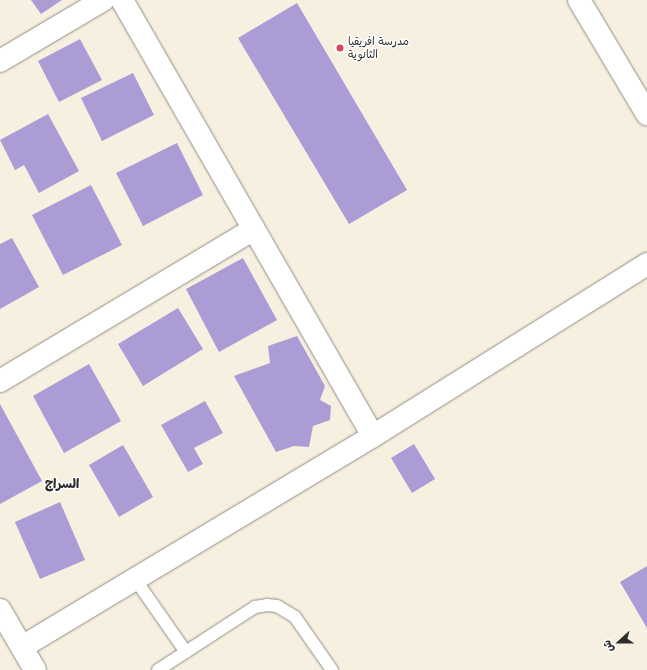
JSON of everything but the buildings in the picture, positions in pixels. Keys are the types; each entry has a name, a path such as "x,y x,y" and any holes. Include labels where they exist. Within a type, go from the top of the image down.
{"street":[{"path":"0,61 103,0"},
{"path":"122,0 373,436"},
{"path":"579,0 647,114"},
{"path":"0,381 254,230"},
{"path":"22,647 373,436 647,264"},
{"path":"0,610 35,670"}],"lane":[{"path":"135,579 186,652"},
{"path":"158,670 255,607 277,606 305,629 332,670"}],"place":[{"name":"مدرسة افريقيا الثانوية","path":"340,48"}],"district":[{"name":"السراج","path":"62,483"}]}
